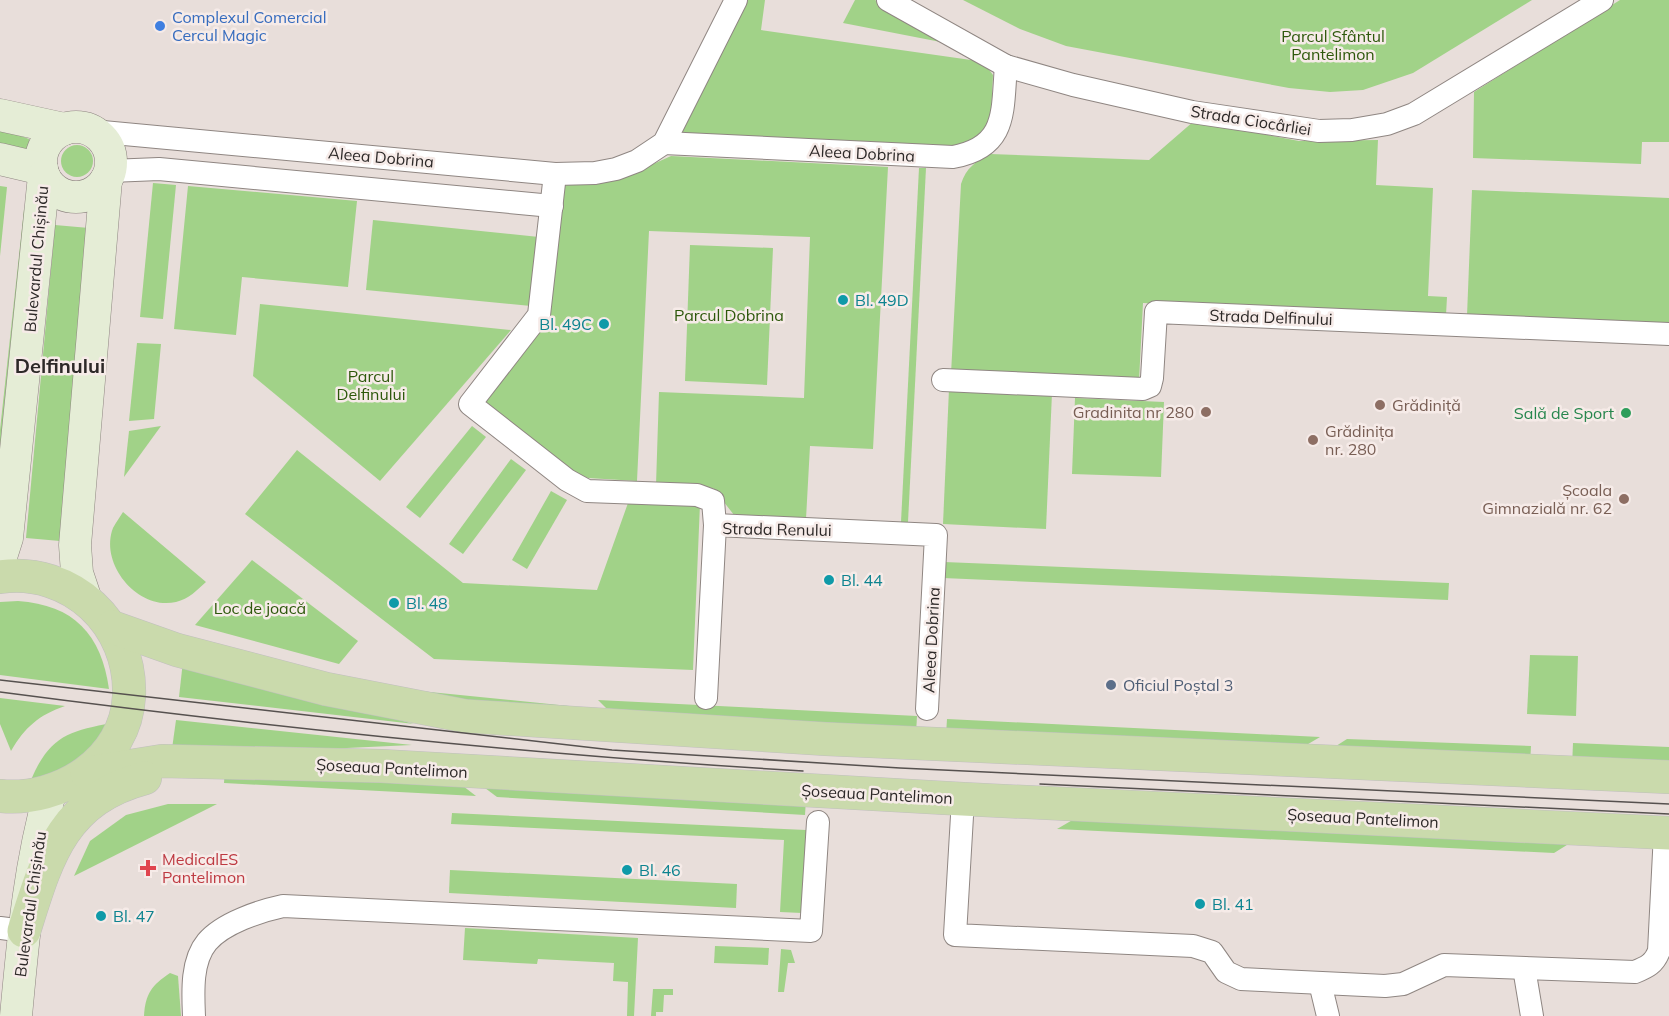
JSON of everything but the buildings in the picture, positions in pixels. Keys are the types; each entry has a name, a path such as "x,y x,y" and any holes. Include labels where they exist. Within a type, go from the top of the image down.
{"main road":[{"path":"0,115 78,130 108,147 111,160 75,544 77,573 86,600"},
{"name":"Bulevardul Chișinău","path":"0,560 7,538 12,492 43,172 42,157 46,144 78,130"},
{"name":"Bulevardul Chișinău","path":"0,159 43,172 58,192 75,197 94,192 108,176"},
{"path":"0,578 28,576 46,579 62,585 86,600 112,627 124,656 128,678 128,703 121,728 112,745 87,773 50,793 0,796"},
{"path":"112,627 177,650 326,688 465,716 826,739 1669,777"},
{"name":"Șoseaua Pantelimon","path":"87,773 162,761 381,766 963,799 1667,833"},
{"path":"12,930 40,879 58,838 72,819 90,802 137,780 230,761"},
{"name":"Bulevardul Chișinău","path":"16,1016 12,930 50,793"}],"street":[{"name":"Aleea Dobrina","path":"78,130 555,174 595,173 616,169 637,161 663,143 736,0"},
{"name":"Strada Ciocârliei","path":"888,0 1006,66 1073,85 1192,112 1285,128 1352,130 1387,124 1414,114 1602,0"},
{"name":"Aleea Dobrina","path":"663,143 953,157 972,154 997,134 1001,123 1006,66"},
{"name":"Aleea Dobrina","path":"108,176 159,169 552,206"},
{"path":"555,174 539,315 470,404 579,488 595,492 706,497 713,501 716,525"},
{"name":"Strada Delfinului","path":"943,380 1143,389 1150,386 1152,378 1156,312 1669,334"},
{"name":"Strada Renului","path":"706,698 716,525 936,535"},
{"name":"Aleea Dobrina","path":"927,709 936,535"},
{"path":"963,799 954,935 1193,946 1212,952 1226,972 1241,979 1320,983 1385,986 1403,984 1444,965 1635,972 1656,960 1659,951 1667,833"},
{"path":"194,1016 193,983 198,960 207,942 242,920 283,906 811,931 818,822"},
{"path":"1524,968 1532,1016"},
{"path":"1320,983 1328,1016"}],"green space":[{"path":"747,0 765,0 761,30 978,61 993,75 991,117 978,139 952,149 681,134"},
{"path":"855,0 875,0 951,44 843,23"},
{"name":"Parcul Sfântul Pantelimon","path":"963,0 1532,0 1413,73 1363,90 1330,92 1289,88 1066,46 1020,29"},
{"path":"1620,0 1669,0 1669,142 1642,142 1641,164 1473,158 1474,92"},
{"path":"1194,121 1299,141 1378,140 1376,185 1433,188 1428,296 1447,297 1446,315 1143,303 1139,381 951,374 961,184 972,166 990,154 1149,160"},
{"path":"0,128 29,139 31,144 28,152 0,147"},
{"path":"77,145 88,150 93,161 88,172 77,177 66,172 61,161 66,150"},
{"path":"671,156 888,167 873,449 810,446 806,519 734,515 713,488 656,485 659,392 804,398 810,237 649,231 637,481 588,478 576,473 482,401 550,317 565,179 618,180"},
{"path":"919,168 926,168 908,522 901,522"},
{"path":"153,183 176,185 163,319 140,317"},
{"path":"0,186 7,187 0,256"},
{"path":"188,186 357,201 348,287 242,277 236,335 174,329"},
{"path":"1472,190 1669,198 1669,324 1467,316"},
{"path":"24,209 29,210 0,481 0,430"},
{"path":"373,220 539,237 531,306 366,290"},
{"path":"55,225 89,228 60,541 26,538"},
{"name":"Parcul Dobrina","path":"690,245 773,248 767,385 685,381"},
{"name":"Parcul Delfinului","path":"260,304 511,330 380,481 253,376"},
{"path":"137,343 161,344 154,419 129,421"},
{"path":"949,389 1052,393 1046,529 943,524"},
{"path":"1075,398 1164,402 1161,477 1072,474"},
{"path":"161,426 124,477 129,431"},
{"path":"472,426 486,437 420,518 406,507"},
{"path":"297,450 463,583 597,590 628,503 700,504 693,670 434,659 245,514"},
{"path":"511,459 526,470 463,554 449,544"},
{"path":"551,491 567,500 527,569 512,560"},
{"path":"123,512 206,582 189,596 176,602 162,603 136,592 117,570 112,556 110,542 113,528"},
{"name":"Loc de joacă","path":"252,560 358,641 339,664 195,625"},
{"path":"944,562 1449,583 1448,600 943,578"},
{"path":"18,601 55,609 82,626 99,653 109,689 0,675 0,602"},
{"path":"1530,655 1578,656 1576,716 1527,714"},
{"path":"183,661 414,724 179,697"},
{"path":"400,689 579,707 469,700"},
{"path":"0,698 65,706 48,713 34,723 11,751 0,724"},
{"path":"598,700 917,716 916,734 617,719"},
{"path":"947,719 1320,737 1293,753 946,735"},
{"path":"176,720 412,745 171,756"},
{"path":"112,723 80,764 31,780 45,754 62,738 83,729"},
{"path":"1347,739 1531,746 1530,765 1322,755"},
{"path":"1573,743 1669,747 1669,771 1572,767"},
{"path":"225,767 454,779 476,796 224,783"},
{"path":"473,779 806,798 805,815 497,797"},
{"path":"168,804 217,804 74,876 90,841 126,815"},
{"path":"1088,811 1583,835 1554,853 1057,829"},
{"path":"452,813 806,830 802,913 780,912 784,840 451,824"},
{"path":"450,870 737,884 736,908 449,893"},
{"path":"465,928 638,938 634,1016 627,1016 628,982 613,981 614,963 538,959 537,964 463,960"},
{"path":"715,946 769,948 768,965 714,963"},
{"path":"781,949 791,950 795,963 788,963 784,992 778,992"},
{"path":"170,973 178,976 181,1016 144,1016 146,1002 151,991"},
{"path":"653,989 673,989 673,995 664,995 663,1012 656,1012 656,1016 651,1016"}],"tram line":[{"path":"0,680 612,750 900,768 1669,804"},
{"path":"0,692 401,739 602,757 803,771"},
{"path":"1040,784 1669,814"}],"place":[{"name":"Complexul Comercial Cercul Magic","path":"160,26"},
{"name":"Bl. 49D","path":"843,300"},
{"name":"Bl. 49C","path":"604,324"},
{"name":"Grădiniță","path":"1380,405"},
{"name":"Gradinita nr 280","path":"1206,412"},
{"name":"Sală de Sport","path":"1626,413"},
{"name":"Grădinița nr. 280","path":"1313,440"},
{"name":"Școala Gimnazială nr. 62","path":"1624,499"},
{"name":"Bl. 44","path":"829,580"},
{"name":"Bl. 48","path":"394,603"},
{"name":"Oficiul Poștal 3","path":"1111,685"},
{"name":"MedicalES Pantelimon","path":"148,868"},
{"name":"Bl. 46","path":"627,870"},
{"name":"Bl. 41","path":"1200,904"},
{"name":"Bl. 47","path":"101,916"}],"district":[{"name":"Delfinului","path":"60,365"}]}
